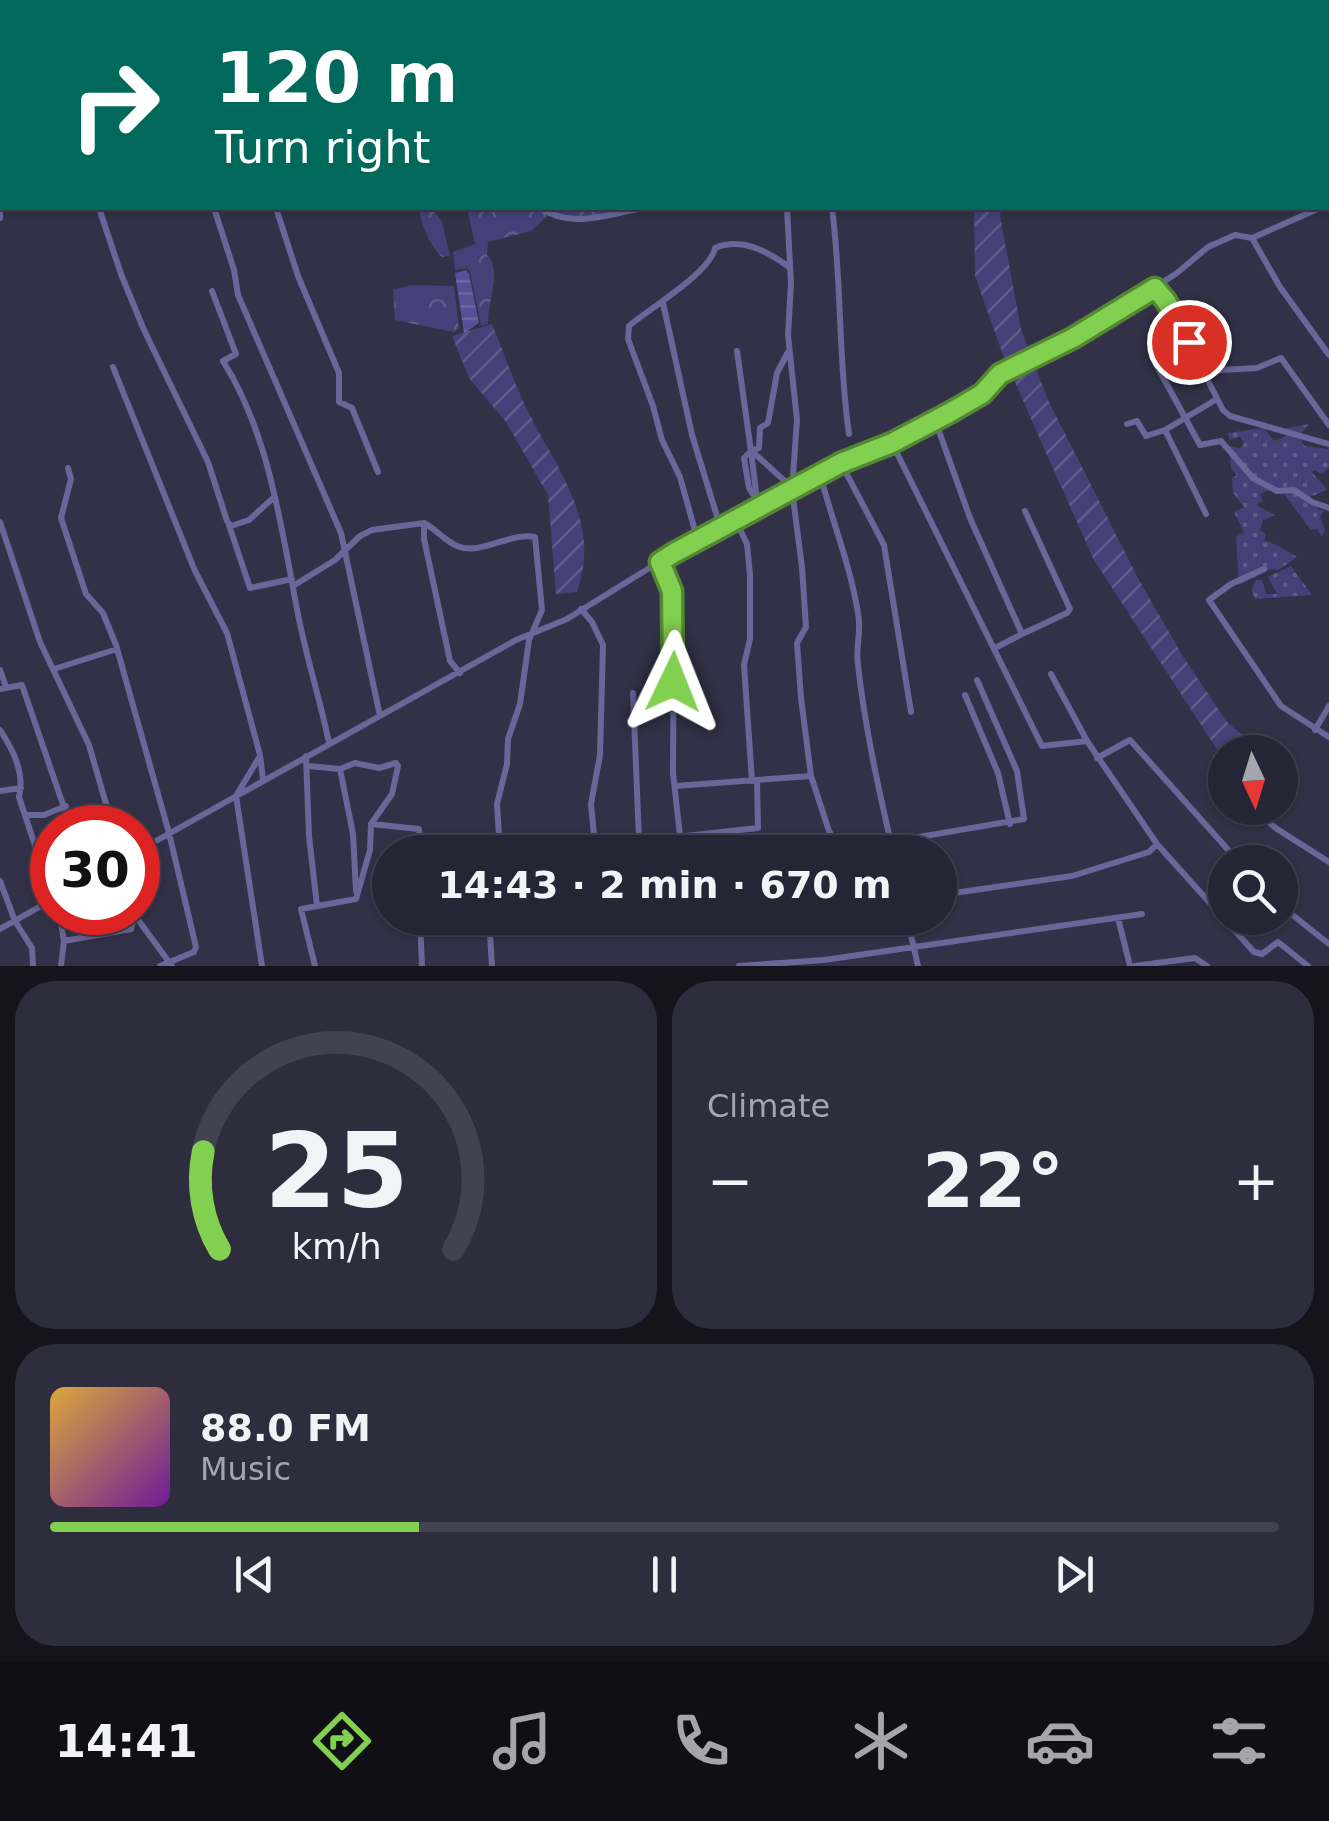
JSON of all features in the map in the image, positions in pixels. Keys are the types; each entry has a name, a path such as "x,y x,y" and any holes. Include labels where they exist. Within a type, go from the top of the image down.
{"street":[{"path":"0,164 0,218"},
{"path":"100,210 120,274 199,440 250,588 292,583 372,530 424,523 455,546 464,548 521,536 535,538 542,610 531,635 520,704 508,739 507,764 497,804 499,835"},
{"path":"215,210 238,295 300,446 326,494 345,550 380,716"},
{"path":"277,210 298,276 339,374 339,402 352,408 378,472"},
{"path":"543,210 578,220 633,210"},
{"path":"787,210 790,349 797,420 793,487 806,626 798,643 810,776 831,835"},
{"path":"832,210 840,278 844,400 850,434"},
{"path":"160,838 582,609 756,505 892,443 982,394 1000,374 1087,330 1155,288 1208,247 1235,236 1252,238 1315,210"},
{"path":"1252,238 1280,287 1329,355"},
{"path":"696,538 680,477 655,422 653,406 628,339 629,326 699,274 713,259 715,248 743,244 768,252 790,268"},
{"path":"1155,288 1178,321 1216,399 1230,416 1329,444"},
{"path":"212,292 236,354 223,360 261,445 329,744"},
{"path":"662,302 692,435 720,526"},
{"path":"751,450 759,448 760,428 768,424 776,373 790,349"},
{"path":"737,351 756,505"},
{"path":"1152,357 1200,446 1221,441 1253,478 1278,492 1294,490 1329,508"},
{"path":"1203,371 1258,368 1282,358 1329,425"},
{"path":"112,367 191,561 227,633 260,755 263,780"},
{"path":"1127,424 1137,421 1146,436 1165,430 1216,399"},
{"path":"934,420 970,518 1022,634"},
{"path":"1165,430 1206,514"},
{"path":"892,443 1042,746 1087,741"},
{"path":"751,450 793,487"},
{"path":"841,463 884,545 894,588 911,712"},
{"path":"68,468 71,479 61,518 86,594 103,612 117,649 169,833 196,947 194,952 160,966"},
{"path":"820,474 854,591 861,636 856,646 860,684 889,835"},
{"path":"228,524 236,526 249,520 273,498"},
{"path":"995,648 1070,609 1025,511"},
{"path":"690,835 758,828 744,665 750,639 750,575 747,544 735,519"},
{"path":"0,522 36,634 89,745 107,805"},
{"path":"424,523 450,660 460,673"},
{"path":"660,562 674,605 674,786 680,835"},
{"path":"1264,570 1231,584 1209,600 1281,706 1329,737"},
{"path":"582,609 603,646 600,755 591,804 593,835"},
{"path":"54,669 117,649"},
{"path":"0,670 3,688 22,685 47,763 66,805"},
{"path":"1051,674 1087,741 1157,844 1254,952 1262,954 1278,942 1308,966"},
{"path":"937,835 1024,819 1017,771 978,680"},
{"path":"633,693 639,835"},
{"path":"965,695 998,774 1010,824"},
{"path":"1315,730 1329,706"},
{"path":"0,730 15,754 19,797 30,828"},
{"path":"1098,758 1130,740 1225,845"},
{"path":"260,755 236,796 262,966"},
{"path":"306,756 316,906"},
{"path":"308,766 340,769 355,763 379,768 398,764 392,794 372,824 368,861 355,900 300,910 315,966"},
{"path":"340,769 353,834 356,896"},
{"path":"674,786 810,776"},
{"path":"0,790 21,788"},
{"path":"26,815 30,815"},
{"path":"372,824 419,829 420,835"},
{"path":"1272,825 1329,862"},
{"path":"957,893 1072,876 1149,852 1157,844"},
{"path":"0,881 15,921 32,948 34,966"},
{"path":"0,930 30,912"},
{"path":"739,966 824,960 1142,914"},
{"path":"1118,918 1132,966 1196,958 1207,966"},
{"path":"1298,919 1329,944"},
{"path":"61,966 63,935"},
{"path":"64,941 101,935"},
{"path":"150,935 170,964"},
{"path":"421,935 422,966"},
{"path":"490,935 492,966"},
{"path":"911,935 918,966"}],"green space":[{"path":"420,210 433,210 442,222 450,256 442,257 424,227"},
{"path":"467,210 620,210 578,218 551,212 531,231 488,242 487,255 494,278 488,324 481,326 470,272 467,268 455,270 453,252 475,244"},
{"path":"974,210 1002,210 1021,329 1048,400 1138,578 1182,655 1227,722 1242,735 1208,736 1094,560 1003,355 975,276"},
{"path":"411,285 454,286 459,328 454,332 395,320 393,290"},
{"path":"492,324 523,400 563,476 580,519 584,542 577,592 556,594 548,495 506,422 469,378 452,336"},
{"path":"1309,424 1299,436 1304,446 1329,449 1329,467 1322,474 1312,472 1327,490 1309,497 1318,505 1317,509 1324,511 1320,517 1325,530 1322,537 1317,529 1311,530 1284,494 1273,488 1260,494 1263,502 1258,506 1275,515 1263,520 1260,530 1266,534 1264,540 1297,557 1278,570 1271,569 1239,585 1236,537 1244,532 1234,512 1244,507 1233,493 1232,478 1237,475 1231,468 1229,446 1240,448 1244,444 1240,437 1230,440 1228,433 1264,428 1274,441 1286,436 1281,429"},
{"path":"1291,566 1312,595 1256,599 1252,590 1256,580 1262,580 1266,594 1277,594 1268,577"}],"shaded area":[{"path":"466,270 479,323 464,333 455,273"}],"route":[{"path":"673,682 672,591 660,562 709,531 949,413 982,394 1000,374 1073,338 1155,288 1189,342"}]}
